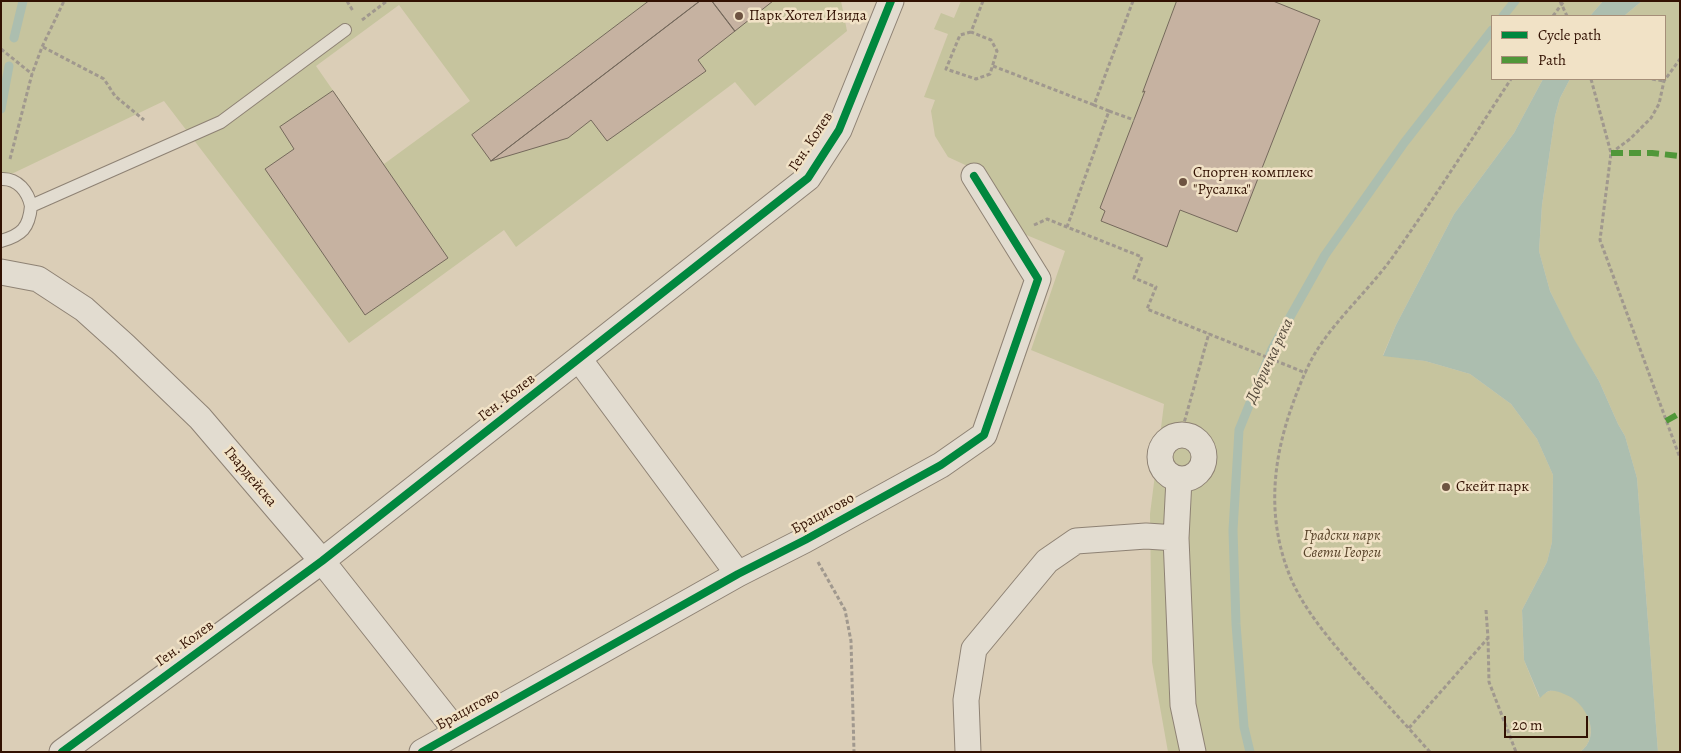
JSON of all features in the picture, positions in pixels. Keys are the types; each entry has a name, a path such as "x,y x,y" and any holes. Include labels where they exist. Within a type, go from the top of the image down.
{"street":[{"name":"Ген. Колев","path":"62,752 322,561 808,178 839,130 891,1"},
{"name":"Брацигово","path":"422,752 738,574 805,540 940,464 984,435 1038,278 974,176"},
{"name":"Гвардейска","path":"1,272 38,280 84,309 200,418 322,561 457,732"},
{"path":"579,359 738,574"},
{"path":"1181,434 1188,435 1200,443 1205,457 1199,471 1187,479 1179,479 1168,473 1160,462 1160,456 1161,450 1168,439 1181,434"},
{"path":"1179,479 1176,538 1183,705 1193,752"},
{"path":"968,752 966,700 974,649 1047,561 1076,541 1146,536 1176,538"}],"lane":[{"path":"31,206 221,122 345,30"},
{"path":"1,241 14,238 24,230 30,219 31,206 29,196 23,188 15,182 3,178"}],"path":[{"path":"3,178 32,74 42,47 64,1"},
{"path":"346,1 361,21 387,1"},
{"path":"971,32 982,1"},
{"path":"1094,105 1133,1"},
{"path":"1554,15 1560,3 1564,1"},
{"path":"1560,3 1566,15"},
{"path":"971,32 991,40 997,52 990,74 976,79 946,70 960,35 971,32"},
{"path":"42,47 104,79 115,96 144,120"},
{"path":"1,48 32,74"},
{"path":"1666,78 1680,59"},
{"path":"993,66 1134,120"},
{"path":"1430,752 1335,646 1310,612 1293,582 1279,543 1275,513 1275,484 1279,450 1285,425 1300,384 1314,354 1390,260 1510,80"},
{"path":"1591,80 1611,153 1600,240 1680,458"},
{"path":"1611,153 1630,139 1651,118 1659,104 1664,81 1658,80"},
{"path":"1109,111 1067,227 1142,257 1134,278 1156,287 1147,309 1306,373"},
{"path":"1181,434 1209,333"},
{"path":"805,540 844,610 846,618 851,641 854,752"},
{"path":"1486,610 1489,682 1516,752"},
{"path":"1409,728 1488,638"}],"green space":[{"path":"1,1 841,1 847,31 755,106 735,82 516,247 504,230 349,343 164,101 1,179","holes":["399,5 470,101 384,164 316,66"]},
{"name":"Градски парк Свети Георги","path":"961,1 1603,1 1591,15 1491,15 1491,80 1542,80 1514,133 1454,214 1396,325 1383,355 1425,361 1470,374 1511,404 1537,439 1553,475 1552,542 1547,562 1522,610 1524,660 1539,697 1549,691 1560,691 1570,695 1579,702 1586,712 1591,734 1588,744 1580,752 1168,752 1152,662 1150,514 1164,404 1031,350 1065,251 1024,234 987,175 948,157 935,136 931,111 935,100 924,97 948,34 934,29 941,13 954,18"},
{"path":"1642,1 1680,1 1680,752 1658,752 1637,478 1625,436 1599,381 1574,340 1550,291 1539,251 1542,205 1555,116 1560,98 1569,80 1666,80 1666,15 1625,15"}],"shaded area":[{"path":"1603,1 1642,1 1625,15 1591,15"},
{"path":"1542,80 1569,80 1560,98 1555,116 1542,205 1539,251 1550,291 1574,339 1599,381 1625,436 1637,478 1658,752 1580,752 1587,745 1590,737 1591,728 1585,711 1572,698 1559,692 1549,691 1540,698 1524,660 1522,610 1547,562 1552,542 1553,475 1537,439 1511,404 1470,374 1425,361 1383,356 1396,325 1454,214 1514,133"}],"building":[{"path":"649,1 700,1 491,161 472,135"},
{"path":"700,1 712,1 735,31 698,60 706,71 607,141 591,120 568,138 491,161"},
{"name":"Парк Хотел Изида","path":"712,1 773,1 735,31"},
{"path":"1177,1 1273,1 1320,20 1237,232 1180,210 1167,247 1101,221 1105,211 1100,208"},
{"path":"333,91 448,258 365,315 265,169 294,149 280,127"}],"waterway":[{"path":"14,38 23,1"},
{"name":"Добричка река","path":"1504,15 1515,1"},
{"name":"Добричка река","path":"1250,752 1244,727 1236,624 1233,530 1239,430 1272,349 1325,255 1404,143 1491,31"},
{"path":"1,109 9,66"}],"marked path":[{"path":"1611,153 1652,153 1680,156"},
{"path":"1666,421 1680,413"}],"cycle path":[{"path":"62,752 322,561 808,178 839,130 891,1"},
{"path":"422,752 738,574 805,540 941,465 984,435 1038,279 974,176"}],"place":[{"name":"Парк Хотел Изида","path":"739,16"},
{"name":"Спортен комплекс \"Русалка\"","path":"1183,182"},
{"name":"Скейт парк","path":"1446,487"}]}
